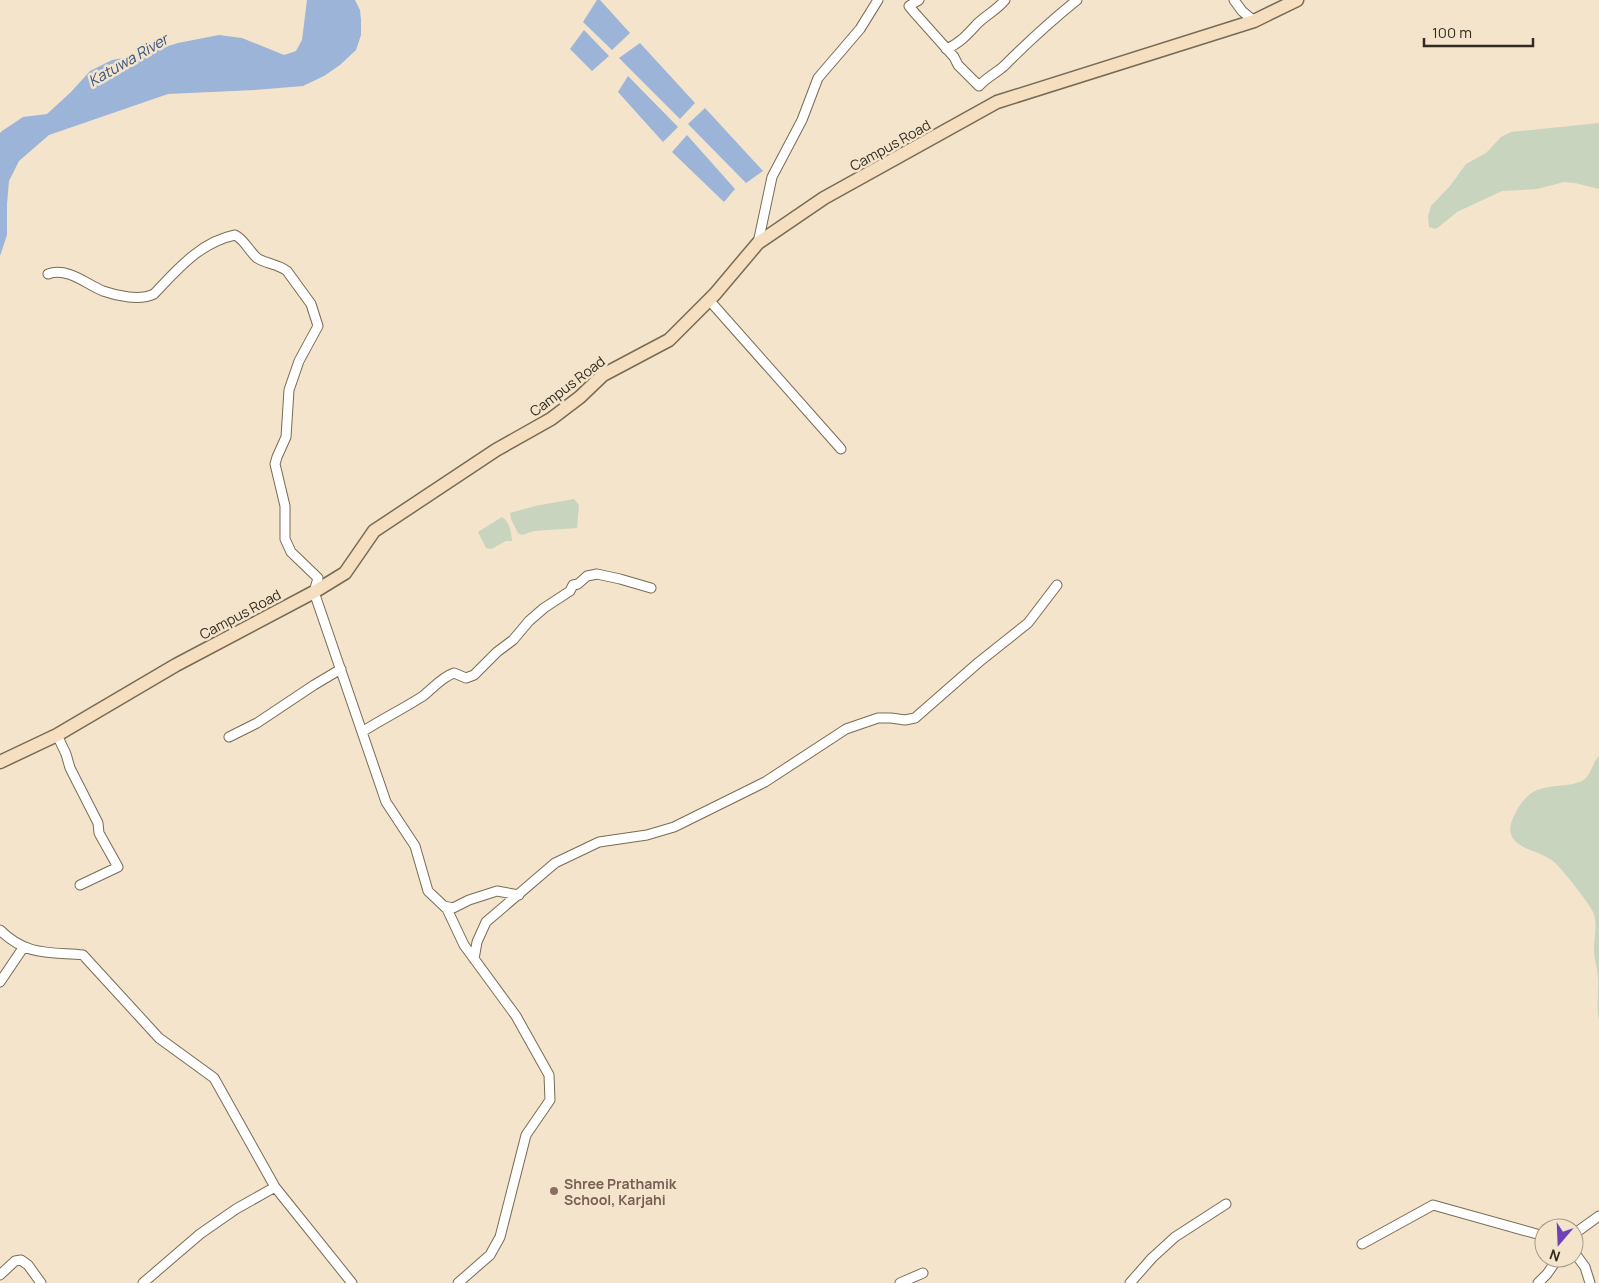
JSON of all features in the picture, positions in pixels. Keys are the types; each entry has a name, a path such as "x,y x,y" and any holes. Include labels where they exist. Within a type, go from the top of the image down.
{"street":[{"path":"758,243 772,177 802,120 818,78 860,29 878,0"},
{"path":"919,0 909,6 954,57 958,65 979,86 1048,26 1060,12 1077,0"},
{"path":"946,49 973,31 978,24 999,8 1005,0"},
{"path":"1234,0 1254,22"},
{"name":"Campus Road","path":"0,762 57,736 176,665 314,592 344,574 374,531 496,450 551,419 580,397 603,375 669,340 708,300 758,243 824,198 997,102 1254,22 1297,0"},
{"path":"48,274 53,272 66,273 104,291 132,297 148,297 154,294 179,266 205,247 235,235 258,258 287,271 311,304 318,326 299,361 289,390 286,437 275,464 285,506 284,539 291,552 318,578 314,592 386,802 415,846 428,891 448,909 464,945 516,1016 549,1075 550,1100 526,1135 500,1237 490,1255 458,1283"},
{"path":"708,300 841,449"},
{"path":"362,732 422,696 447,675 454,673 466,678 474,675 497,652 513,640 538,613 570,591 574,585 578,584 586,576 596,574 651,588"},
{"path":"474,959 477,942 486,922 555,863 599,842 647,835 674,827 765,782 846,729 878,718 906,720 915,718 978,662 1028,623 1057,585"},
{"path":"229,737 257,724 341,669"},
{"path":"57,736 66,754 70,768 98,823 99,833 118,867 80,885"},
{"path":"444,906 454,908 469,900 497,891 519,895"},
{"path":"0,930 9,939 23,948 83,955 159,1038 214,1078 274,1187 352,1283"},
{"path":"0,982 23,948"},
{"path":"143,1283 200,1234 236,1209 274,1187"},
{"path":"1130,1283 1152,1258 1175,1237 1226,1204"},
{"path":"1362,1244 1433,1205 1534,1233"},
{"path":"1584,1227 1599,1216"},
{"path":"0,1275 15,1260 21,1260 41,1283"},
{"path":"1584,1266 1590,1283"},
{"path":"1538,1283 1551,1268"},
{"path":"900,1283 923,1273"}],"green space":[{"path":"1599,123 1599,189 1564,182 1537,189 1502,191 1457,212 1435,229 1429,227 1428,216 1431,206 1450,186 1466,164 1486,153 1501,137 1511,132"},
{"path":"574,499 579,505 577,528 534,531 522,535 518,533 511,519 510,513"},
{"path":"502,517 511,531 512,541 506,541 491,549 486,548 478,532"},
{"path":"1599,756 1599,1021 1598,976 1594,956 1595,921 1593,912 1581,893 1557,865 1546,857 1516,842 1510,828 1521,803 1528,796 1547,787 1568,785 1582,781 1588,776"}],"water":[{"name":"Katuwa River","path":"307,0 355,0 360,10 361,35 356,50 340,65 324,76 303,86 168,94 49,135 19,161 9,181 7,235 0,256 0,133 2,131 23,117 47,114 90,71 112,60 139,55 178,43 219,35 242,38 284,55 296,51 302,40"},
{"path":"597,0 600,0 630,33 612,50 583,22"},
{"path":"584,30 609,56 592,71 570,49"},
{"path":"640,43 695,103 680,119 619,58"},
{"path":"628,76 678,127 663,142 618,92"},
{"path":"705,108 763,171 746,183 688,124"},
{"path":"687,135 735,189 724,202 672,152"}],"place":[{"name":"Shree Prathamik School, Karjahi","path":"554,1191"}]}
